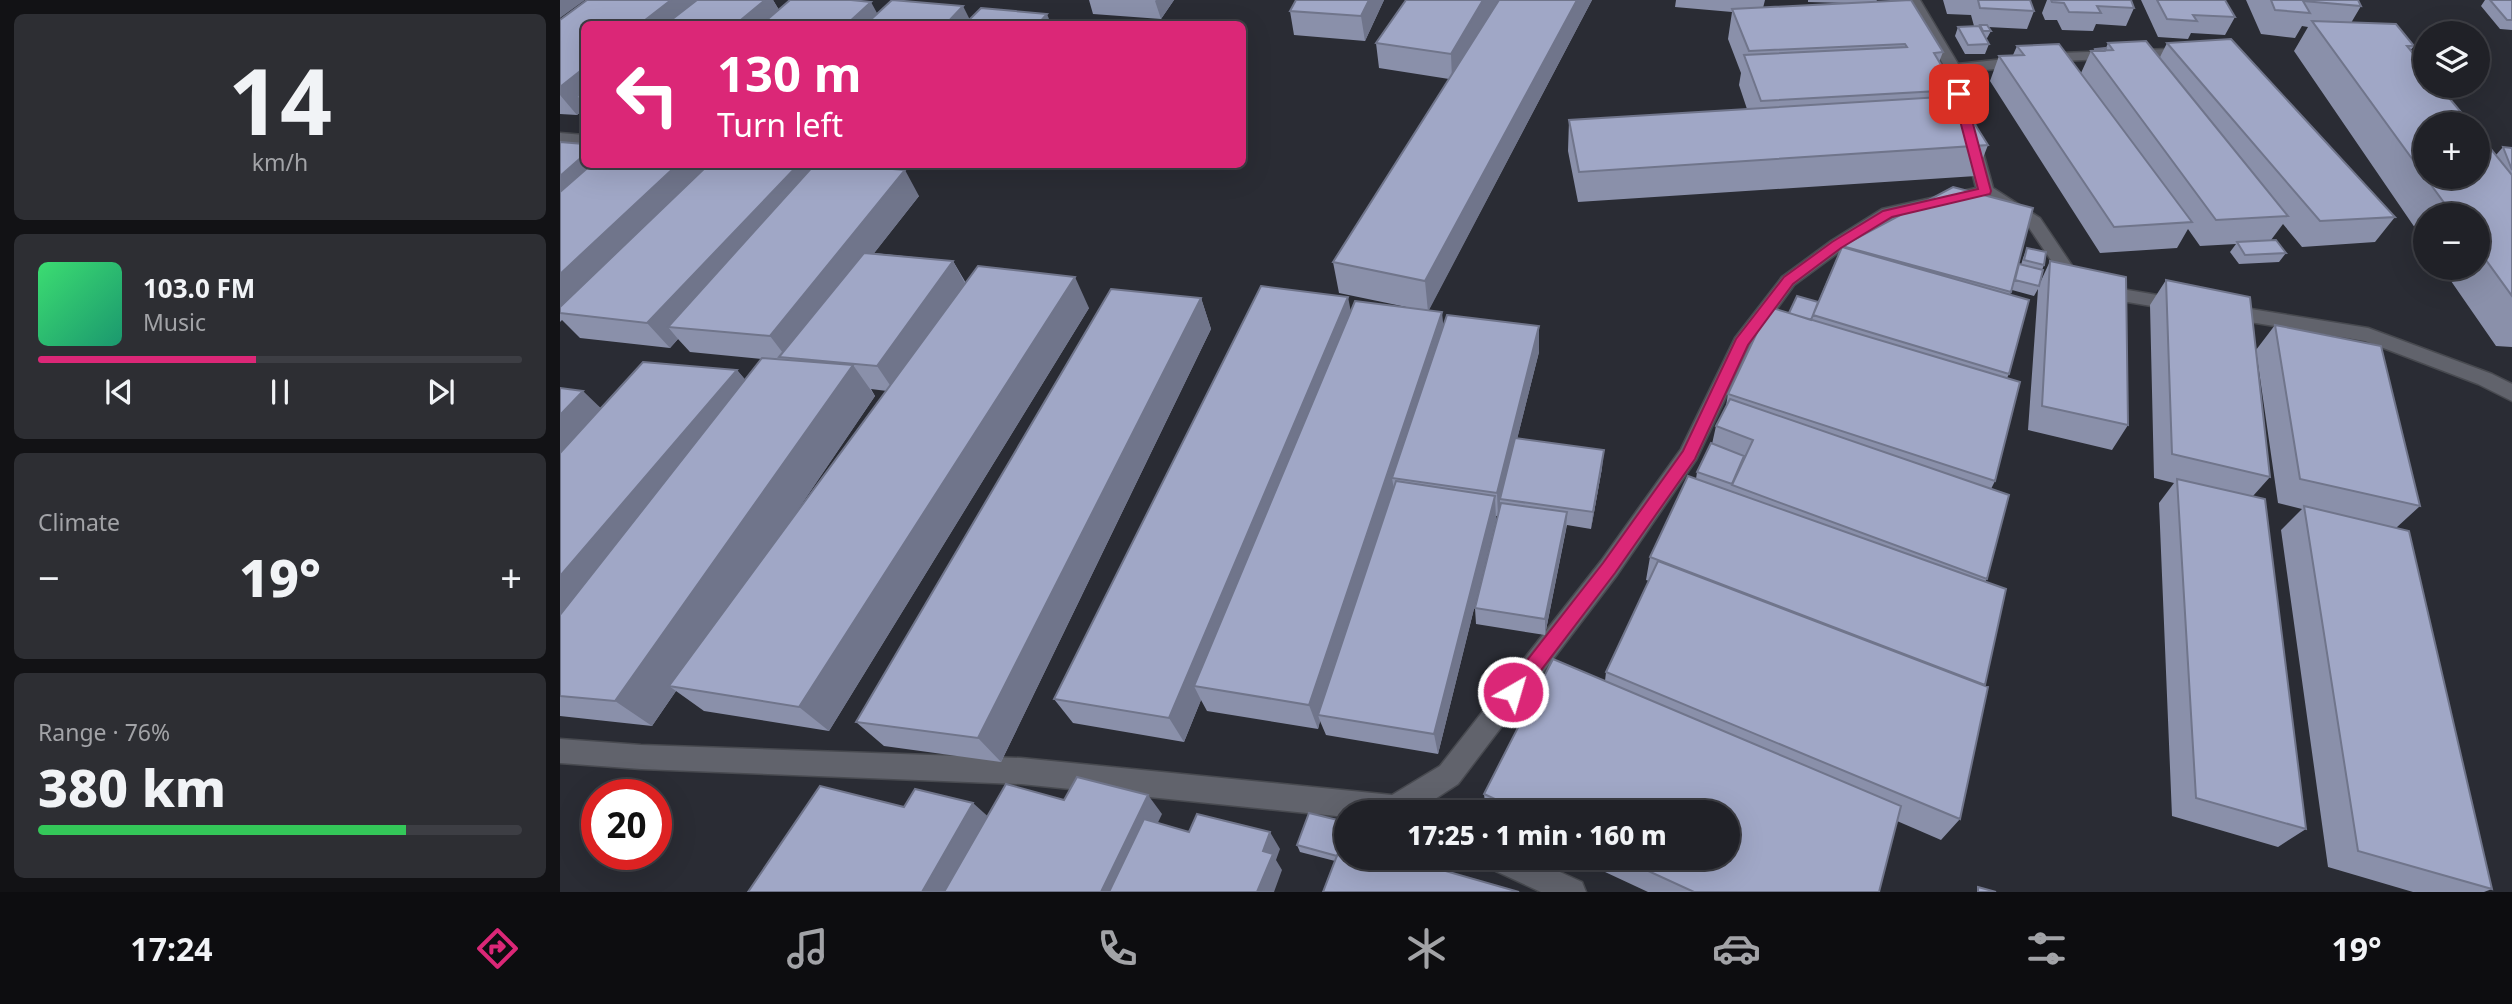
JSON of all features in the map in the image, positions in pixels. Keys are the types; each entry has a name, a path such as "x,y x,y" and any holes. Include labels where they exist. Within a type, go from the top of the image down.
{"lane":[{"path":"1913,0 1953,69 1985,191 2034,222 2071,276 2087,290 2368,335 2485,379 2512,393"},
{"path":"1953,69 2083,55 2204,51"},
{"path":"560,138 581,140"},
{"path":"1413,800 1449,775 1609,568 1689,454 1742,343 1788,281 1837,245 1888,214 1985,191"},
{"path":"560,751 641,758 1021,771 1334,803"},
{"path":"1525,870 1572,892"}],"building":[{"path":"587,0 671,0 644,21 581,21 581,70 560,87 560,20"},
{"path":"697,0 765,0 740,21 670,21"},
{"path":"790,0 871,2 850,21 766,21"},
{"path":"892,0 963,6 949,21 869,21"},
{"path":"1296,0 1369,0 1361,16 1290,11"},
{"path":"1406,0 1483,0 1451,54 1376,43"},
{"path":"1499,0 1577,0 1425,281 1333,262"},
{"path":"1911,0 1943,52 1934,53 1956,90 1761,101 1744,55 1907,47 1905,44 1749,51 1732,9"},
{"path":"1978,0 2030,0 2034,11 1980,8"},
{"path":"2051,0 2131,0 2134,8 2097,6 2101,13 2069,12 2064,3"},
{"path":"2157,0 2225,0 2235,17 2193,15 2197,21 2167,19"},
{"path":"2271,0 2358,0 2361,6 2303,1 2310,13 2275,10"},
{"path":"2490,0 2512,0 2512,20 2507,20"},
{"path":"981,8 1047,14 1041,21 968,21"},
{"path":"2312,21 2396,24 2413,45 2407,46 2413,53 2413,98 2449,98 2461,112 2413,112 2413,160"},
{"path":"1980,25 1987,25 1991,31 1983,31"},
{"path":"1979,26 1989,44 1968,45 1958,27"},
{"path":"2231,39 2395,217 2320,221 2167,43"},
{"path":"2146,41 2288,216 2216,220 2091,51 2113,50 2108,43"},
{"path":"2059,44 2192,222 2114,227 1999,56 2024,55 2017,46"},
{"path":"1957,96 1988,145 1579,172 1569,120"},
{"path":"560,142 581,144 581,158 560,176"},
{"path":"2503,147 2512,148 2512,170"},
{"path":"2490,148 2512,175 2512,296 2490,266 2490,203 2444,203 2434,189 2490,189"},
{"path":"587,168 674,168 560,274 560,192"},
{"path":"705,168 795,168 647,323 560,313 560,307"},
{"path":"811,168 905,170 770,336 668,327"},
{"path":"1953,187 2033,208 2011,292 1842,246"},
{"path":"2276,240 2286,253 2245,255 2237,242"},
{"path":"1842,247 2029,300 2009,374 1813,315"},
{"path":"2027,248 2046,252 2044,265 2024,260"},
{"path":"864,253 953,261 877,366 779,357"},
{"path":"2050,261 2126,277 2128,425 2042,406"},
{"path":"2019,264 2043,270 2039,286 2015,280"},
{"path":"978,266 1075,277 799,707 669,686"},
{"path":"2166,280 2250,297 2270,477 2172,454"},
{"path":"1261,286 1348,297 1169,718 1054,699"},
{"path":"1111,289 1201,298 978,738 856,722"},
{"path":"1797,296 1818,302 1811,320 1789,313"},
{"path":"1355,301 1442,312 1309,705 1194,686"},
{"path":"1769,307 2020,382 1995,481 1728,394"},
{"path":"1447,315 1539,326 1497,493 1392,478"},
{"path":"2275,325 2381,346 2420,506 2300,479"},
{"path":"762,358 853,365 615,701 560,696 560,615"},
{"path":"643,362 737,370 560,576 560,453"},
{"path":"560,388 583,391 560,415"},
{"path":"1730,399 2009,495 1987,579 1732,485 1753,440 1716,426"},
{"path":"1515,438 1604,450 1593,512 1500,499"},
{"path":"1711,443 1744,456 1732,484 1697,472"},
{"path":"1688,476 2006,589 1985,685 1650,557"},
{"path":"2177,479 2265,499 2306,829 2196,798"},
{"path":"1396,481 1495,496 1434,734 1318,715"},
{"path":"1501,503 1567,512 1545,619 1475,608"},
{"path":"2304,506 2409,531 2492,889 2358,851"},
{"path":"1658,561 1988,687 1960,819 1606,672"},
{"path":"1553,659 1901,806 1879,892 1694,892 1646,870 1740,870 1740,800 1497,800 1484,794"},
{"path":"1077,777 1148,795 1101,892 944,892 1006,784 1064,800"},
{"path":"820,786 904,807 915,789 973,803 922,892 748,892"},
{"path":"1309,813 1334,819 1334,855 1297,845"},
{"path":"1197,814 1270,832 1263,851 1273,854 1257,892 1109,892 1144,819 1189,832"},
{"path":"1334,863 1334,870 1442,870 1519,892 1323,892"},
{"path":"1978,887 1996,892 1978,892"}],"route":[{"path":"1513,692 1609,568 1689,454 1742,343 1788,281 1837,245 1888,214 1985,191 1959,94"}]}
